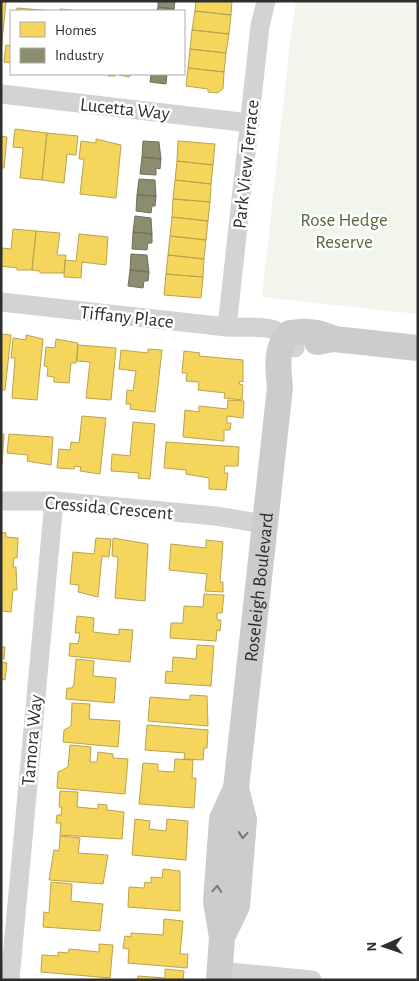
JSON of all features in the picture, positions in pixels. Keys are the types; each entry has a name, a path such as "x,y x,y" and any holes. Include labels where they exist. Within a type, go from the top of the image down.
{"street":[{"name":"Park View Terrace","path":"227,328 260,26 266,1"},
{"name":"Lucetta Way","path":"1,94 249,123"},
{"name":"Tiffany Place","path":"1,302 227,328 254,329 288,343"},
{"path":"288,343 334,339 418,348"},
{"name":"Roseleigh Boulevard","path":"220,975 222,937 216,902 222,819 236,788 280,387 290,357 288,343"},
{"name":"Cressida Crescent","path":"1,501 54,501 266,520"},
{"name":"Tamora Way","path":"10,980 54,501"},
{"path":"220,975 312,980"}],"green space":[{"name":"Rose Hedge Reserve","path":"296,1 418,1 418,314 262,297"}],"building: Homes":[{"path":"1,1 6,1 1,52"},
{"path":"196,1 232,1 231,15 195,11"},
{"path":"17,8 42,10 16,10"},
{"path":"195,11 231,15 229,34 192,30"},
{"path":"192,30 229,34 226,53 190,49"},
{"path":"6,45 10,46 10,63 4,62"},
{"path":"190,49 226,53 224,72 188,68"},
{"path":"188,68 224,72 223,89 217,93 208,92 208,89 186,86"},
{"path":"15,129 47,133 42,180 20,178 23,148 13,147"},
{"path":"47,133 78,136 76,155 67,154 64,183 42,180"},
{"path":"1,136 7,137 4,168 1,168"},
{"path":"96,139 121,145 116,198 80,194 84,159 79,159 81,141 96,143"},
{"path":"178,141 215,144 213,165 177,161"},
{"path":"177,161 213,165 211,184 175,180"},
{"path":"175,180 211,184 210,202 173,199"},
{"path":"173,199 210,202 208,221 172,217"},
{"path":"172,217 208,221 206,240 170,236"},
{"path":"13,229 36,231 32,270 17,270 17,268 1,266 2,248 11,249"},
{"path":"36,231 60,233 57,255 66,255 64,273 40,273 40,271 32,270"},
{"path":"79,234 108,237 106,265 82,262 81,278 64,277 65,260 76,261"},
{"path":"170,236 206,240 204,259 168,255"},
{"path":"168,255 204,259 203,277 166,274"},
{"path":"166,274 203,277 201,298 164,295"},
{"path":"1,334 11,335 5,390 1,390"},
{"path":"26,335 43,339 37,400 12,398 15,358 11,358 13,338 26,340"},
{"path":"56,339 78,343 76,363 71,363 69,383 54,382 54,377 47,376 48,367 44,366 46,347 55,348"},
{"path":"78,345 116,348 111,400 86,398 90,362 77,361"},
{"path":"148,349 162,350 155,412 130,409 131,404 126,404 127,390 133,391 136,371 119,369 121,350 148,353"},
{"path":"184,351 200,353 199,356 243,360 243,382 240,381 239,384 243,385 242,400 224,398 225,393 198,390 199,382 186,381 187,373 182,373"},
{"path":"228,400 244,401 243,418 227,416 227,423 231,423 230,430 224,430 224,441 183,437 185,410 199,412 199,406 227,409"},
{"path":"82,416 106,418 100,474 80,471 81,467 75,466 74,469 57,468 59,449 70,450 71,442 79,443"},
{"path":"133,422 155,424 150,479 138,478 139,473 111,471 112,454 130,456"},
{"path":"1,434 4,434 2,465 1,465"},
{"path":"9,434 53,437 51,465 27,461 28,455 7,453"},
{"path":"166,442 239,447 238,466 225,466 224,473 228,473 226,490 209,489 209,478 186,474 186,470 164,468"},
{"path":"1,532 6,533 6,537 18,538 17,558 14,558 13,567 16,567 17,590 13,590 11,612 1,611"},
{"path":"96,538 111,539 109,557 102,556 98,597 78,592 79,585 70,584 73,552 94,554"},
{"path":"113,538 148,544 145,601 115,598 118,557 112,556"},
{"path":"206,540 223,542 220,582 223,582 223,592 205,591 207,574 169,570 171,544 206,548"},
{"path":"204,594 224,595 222,613 217,613 217,620 221,620 220,631 217,630 216,641 170,638 171,623 183,623 184,606 203,607"},
{"path":"77,616 94,618 93,632 119,635 119,629 133,630 130,662 69,656 70,643 78,644 80,633 75,633"},
{"path":"197,645 214,646 211,686 165,683 166,671 172,672 173,657 196,659"},
{"path":"1,647 5,647 4,659 1,658"},
{"path":"76,659 94,661 93,676 116,678 114,703 66,699 67,688 72,688 74,684"},
{"path":"1,662 7,663 5,680 1,679"},
{"path":"190,695 207,696 208,726 148,721 150,697 190,700"},
{"path":"72,703 90,704 89,719 120,721 118,747 63,742 64,730 71,726"},
{"path":"147,725 208,730 207,748 204,748 203,760 184,759 185,753 145,750"},
{"path":"70,745 91,747 90,762 97,762 98,752 113,754 113,758 128,759 125,794 57,788 58,772 68,767"},
{"path":"175,759 193,760 192,778 196,778 194,808 139,804 143,763 158,764 158,771 174,772"},
{"path":"60,791 78,792 77,807 98,809 98,804 107,805 107,810 124,812 122,839 60,835 61,823 56,823 57,815 61,815 62,807 59,807"},
{"path":"135,819 150,821 149,829 166,831 167,819 188,821 186,860 132,855"},
{"path":"60,836 80,838 78,853 108,855 103,884 49,880 54,850 59,851"},
{"path":"163,869 180,871 180,911 128,907 129,887 144,888 145,882 151,883 151,877 162,878"},
{"path":"51,882 72,884 71,901 103,904 100,931 43,927 44,912 49,913"},
{"path":"164,919 183,921 180,954 188,954 187,968 128,963 129,949 123,948 125,936 131,937 131,933 163,935"},
{"path":"99,944 113,945 110,978 41,972 42,955 58,956 58,952 68,953 69,949 99,952"},
{"path":"165,969 184,971 183,980 137,980 138,976 165,978"}],"building: Industry":[{"path":"158,1 175,1 174,9 158,7"},
{"path":"158,7 174,9 174,10 157,10"},
{"path":"151,75 167,75 166,84 150,82"},
{"path":"143,141 159,142 161,159 142,157"},
{"path":"142,157 161,159 160,169 156,168 156,175 140,174"},
{"path":"139,179 155,180 156,196 137,195"},
{"path":"137,195 156,196 155,206 152,206 151,213 136,211"},
{"path":"135,216 151,218 152,234 133,232"},
{"path":"133,232 152,234 152,243 148,243 147,250 132,249"},
{"path":"131,254 147,255 149,272 130,270"},
{"path":"130,270 149,272 148,281 144,281 143,288 128,286"}]}
